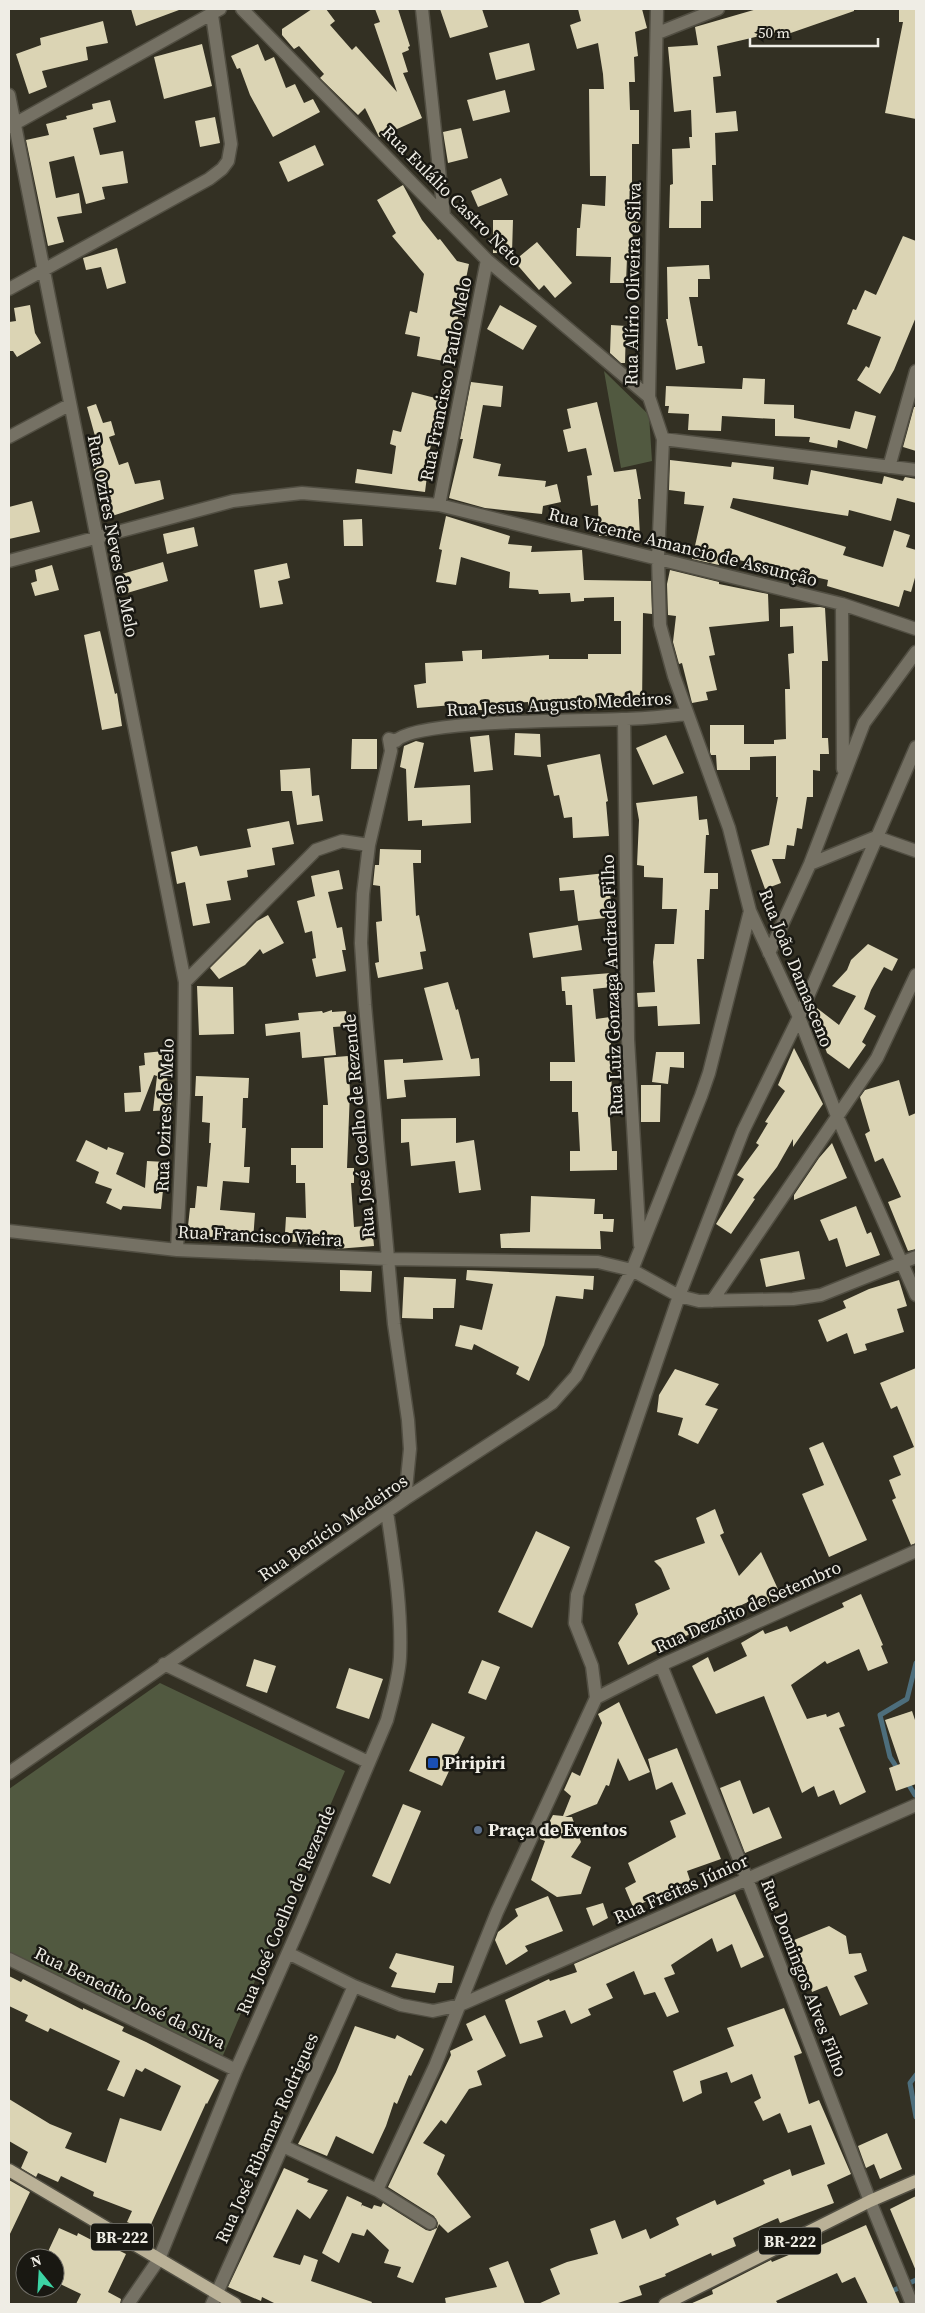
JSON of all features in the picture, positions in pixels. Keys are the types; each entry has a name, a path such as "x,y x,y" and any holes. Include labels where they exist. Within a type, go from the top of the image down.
{"main road":[{"name":"BR-222","path":"9,2170 159,2259 215,2299 235,2304"},
{"name":"BR-222","path":"665,2304 870,2201 916,2181"}],"street":[{"name":"Rua Eulálio Castro Neto","path":"242,9 487,260 649,396"},
{"path":"422,9 444,216"},
{"name":"Rua Alírio Oliveira e Silva","path":"657,9 658,33 650,266 649,396 663,439 658,558"},
{"path":"658,33 718,9"},
{"path":"9,288 209,179 222,169 231,156 231,130 216,12 11,126"},
{"name":"Rua Ozires Neves de Melo","path":"9,95 11,126 44,269 95,537 185,982"},
{"name":"Rua Francisco Paulo Melo","path":"439,505 487,260"},
{"path":"889,467 916,371"},
{"path":"9,437 69,405"},
{"path":"663,439 916,470"},
{"name":"Rua Vicente Amancio de Assunção","path":"9,561 233,501 271,495 302,493 439,505 842,604 916,629"},
{"name":"Rua João Damasceno","path":"658,558 660,625 687,714 729,828 750,911 798,1017 837,1116 916,1295"},
{"path":"842,604 843,777"},
{"path":"769,953 810,864 864,723 916,652"},
{"name":"Rua Jesus Augusto Medeiros","path":"391,751 389,739 396,741 405,735 457,726 624,719 687,714"},
{"name":"Rua Luiz Gonzaga Andrade Filho","path":"624,719 628,1039 641,1250"},
{"path":"377,2190 435,2066 497,1912 596,1698 592,1666 575,1623 577,1595 679,1296 743,1131 798,1017 916,747"},
{"name":"Rua José Coelho de Rezende","path":"391,751 369,845 363,894 361,943 394,1324 408,1420 410,1448 405,1499"},
{"path":"810,864 876,837 916,851"},
{"path":"185,982 316,850 342,841 369,845"},
{"name":"Rua Benício Medeiros","path":"9,1773 405,1499 552,1403 576,1376 641,1250 709,1073 750,911"},
{"path":"712,1301 876,1058 916,975"},
{"name":"Rua Ozires de Melo","path":"177,1250 184,1093 185,982"},
{"name":"Rua Francisco Vieira","path":"9,1231 177,1250 388,1259 598,1262 632,1270 679,1296 712,1301 793,1299 820,1294 903,1264 916,1257"},
{"name":"Rua José Coelho de Rezende","path":"128,2304 159,2259 236,2070 387,1720 396,1688 400,1658 400,1602 387,1512"},
{"name":"Rua Dezoito de Setembro","path":"596,1698 661,1665 916,1551"},
{"path":"164,1664 368,1762"},
{"name":"Rua Domingos Alves Filho","path":"661,1665 747,1879 870,2201 912,2304"},
{"name":"Rua Freitas Júnior","path":"288,1953 354,1986 401,2004 424,2010 444,2009 460,2005 916,1805"},
{"name":"Rua Benedito José da Silva","path":"9,1959 236,2070"},
{"name":"Rua José Ribamar Rodrigues","path":"215,2299 354,1986"},
{"path":"283,2146 377,2190 430,2223"}],"green space":[{"path":"604,371 649,415 652,461 621,468"},
{"path":"160,1683 345,1771 221,2060 9,1952 9,1789"}],"building":[{"path":"131,9 179,9 179,10 136,26"},
{"path":"312,9 326,9 335,21 330,25 352,50 356,46 397,92 374,24 380,22 375,9 398,9 410,46 408,47 409,50 402,53 408,72 403,73 422,118 379,137 365,108 358,115 320,78 324,74 299,46 294,49 282,35 282,29"},
{"path":"440,9 482,9 488,27 450,38"},
{"path":"578,9 642,9 647,28 635,32 638,56 634,57 635,82 629,82 630,110 639,110 639,144 632,144 632,189 641,189 638,225 633,225 632,258 627,258 626,283 610,283 611,257 576,256 577,228 580,228 582,204 605,206 606,176 590,176 589,89 604,89 603,74 598,43 577,49 570,25 581,21"},
{"path":"757,9 854,9 854,11 782,36 781,31 717,46 721,76 713,77 716,113 736,111 738,131 715,133 716,165 712,165 713,201 701,201 701,228 669,228 670,185 673,184 672,149 690,148 689,137 692,137 691,110 674,112 668,47 698,45 695,27"},
{"path":"899,9 916,9 916,119 885,113 903,22 899,22"},
{"path":"103,21 108,43 86,47 88,60 42,71 47,87 29,94 16,54 41,45 40,38"},
{"path":"529,43 535,70 496,80 489,53"},
{"path":"202,44 212,86 164,99 154,57"},
{"path":"258,44 265,61 274,57 286,88 295,84 304,103 313,99 320,112 273,137 250,95 240,68 237,69 231,56"},
{"path":"505,90 510,112 473,121 467,100"},
{"path":"110,100 116,122 93,128 100,155 123,151 128,183 102,187 105,199 86,204 74,156 49,162 56,198 79,193 82,213 57,217 64,242 48,246 26,140 49,135 46,124 67,119 66,116 93,109 92,104"},
{"path":"215,117 220,143 200,147 195,121"},
{"path":"461,128 468,158 448,163 443,132"},
{"path":"315,145 324,165 288,182 279,162"},
{"path":"501,178 508,195 478,207 471,191"},
{"path":"403,185 422,220 438,240 440,239 457,261 469,264 449,362 417,356 420,337 405,334 410,311 417,313 424,274 392,236 396,233 377,200"},
{"path":"493,220 513,220 512,253 493,253"},
{"path":"903,236 916,241 916,317 894,370 880,394 857,380 866,366 869,368 881,337 847,324 853,309 856,310 865,290 876,295"},
{"path":"537,242 572,283 555,298 544,285 539,290 514,261"},
{"path":"117,248 126,283 107,289 101,267 86,270 83,258"},
{"path":"709,265 710,279 698,279 698,297 689,297 698,346 702,346 705,363 676,370 666,319 668,319 667,267"},
{"path":"30,305 35,333 41,343 17,357 13,351 9,351 9,322 16,321 14,308"},
{"path":"500,305 537,326 523,350 487,329"},
{"path":"611,325 626,326 625,363 621,363 610,353"},
{"path":"743,378 765,379 764,404 794,405 794,418 850,429 855,411 876,416 867,449 838,440 837,448 809,442 810,437 775,436 775,419 722,416 721,431 688,430 689,414 668,413 669,406 665,406 666,386 742,389"},
{"path":"471,382 503,386 501,407 483,405 473,458 501,464 498,476 546,481 545,487 557,484 561,502 543,506 542,514 485,508 449,498 463,439 460,439"},
{"path":"412,392 443,400 425,468 428,468 425,492 355,483 357,469 392,474 396,446 390,444 393,430 401,432"},
{"path":"597,402 614,472 636,469 641,499 638,499 640,536 599,536 598,505 591,506 587,476 592,475 586,448 568,452 563,430 571,428 567,409"},
{"path":"96,404 103,423 111,421 115,435 109,437 119,465 128,462 135,484 160,480 164,499 106,518 99,499 103,498 88,450 98,447 87,407"},
{"path":"914,407 916,407 916,451 903,447"},
{"path":"670,460 731,467 732,462 774,467 773,479 808,485 811,470 882,484 884,476 903,481 905,477 916,479 916,503 897,498 891,521 849,510 848,516 733,498 730,508 846,547 843,555 883,567 894,530 910,535 906,547 916,550 916,574 911,592 904,590 899,607 827,586 828,580 768,566 719,556 719,565 692,559 704,506 684,504 685,492 669,490"},
{"path":"32,501 40,532 9,539 9,507"},
{"path":"446,516 510,536 508,544 532,546 531,552 582,550 584,580 651,581 652,614 643,613 642,708 627,708 627,706 528,709 528,702 481,705 482,710 465,710 465,704 417,708 414,685 426,683 425,663 463,661 462,651 482,650 482,659 549,655 549,659 588,659 588,654 621,654 621,621 614,621 614,597 584,598 584,601 571,602 570,593 539,594 538,590 509,588 510,572 461,557 456,585 436,582 442,550 439,549"},
{"path":"362,519 363,546 344,546 343,520"},
{"path":"194,527 198,546 167,554 163,534"},
{"path":"163,562 168,581 127,593 122,574"},
{"path":"287,563 290,578 278,581 283,604 260,608 254,570"},
{"path":"52,565 59,590 35,596 31,583 37,581 35,570"},
{"path":"670,570 719,582 719,584 768,594 769,621 709,627 715,655 709,656 717,690 706,692 708,700 692,703 682,663 679,664 673,642 676,616 668,615 667,584"},
{"path":"825,608 828,661 822,661 822,738 828,738 829,754 820,754 820,771 813,770 813,797 807,797 802,829 797,828 794,846 787,845 785,859 772,859 781,883 765,889 751,850 769,845 778,797 776,797 776,756 750,757 750,770 717,770 716,755 711,755 710,752 710,725 744,725 744,744 774,744 774,740 786,739 785,689 790,689 788,654 794,653 793,626 780,627 780,609"},
{"path":"100,631 115,694 117,693 122,726 102,730 84,635"},
{"path":"515,733 540,734 541,757 514,755"},
{"path":"489,735 493,770 474,772 470,737"},
{"path":"666,735 684,773 653,785 636,748"},
{"path":"352,739 377,739 377,769 351,769"},
{"path":"416,741 424,743 414,788 470,785 471,823 422,826 422,820 408,821 406,769 400,767 404,746"},
{"path":"600,754 608,801 606,802 609,836 573,838 572,817 564,818 559,795 554,796 547,765"},
{"path":"310,768 312,796 319,795 323,821 297,825 292,791 281,791 280,770"},
{"path":"697,796 699,820 707,819 709,835 706,835 704,873 718,873 718,889 710,889 709,910 705,910 704,959 697,959 700,1024 658,1026 657,1006 638,1007 637,993 655,992 653,962 655,944 674,944 677,909 662,909 663,878 644,877 644,866 637,865 639,820 636,803"},
{"path":"289,821 294,844 272,848 275,865 247,870 248,877 227,881 231,900 206,904 210,923 193,926 185,882 177,884 171,852 197,846 200,856 251,847 247,829"},
{"path":"380,849 421,850 421,863 413,863 416,916 419,915 426,951 420,952 423,969 378,978 375,963 379,962 376,922 382,921 380,886 373,885 375,865 379,865"},
{"path":"339,870 343,889 328,892 337,928 342,927 346,950 342,950 346,971 316,977 312,959 316,958 312,931 305,933 297,901 315,896 311,876"},
{"path":"606,873 614,917 578,921 574,890 560,891 559,878"},
{"path":"268,915 284,943 263,954 260,949 245,965 219,979 210,968 257,921"},
{"path":"578,925 582,950 533,958 529,933"},
{"path":"868,944 898,959 892,971 884,967 871,990 864,1009 876,1016 862,1042 866,1045 849,1069 827,1053 811,1009 813,1005 839,1025 856,996 832,986 847,970 851,960"},
{"path":"611,973 612,987 593,989 596,1019 610,1017 612,1074 610,1119 612,1151 617,1151 617,1170 570,1171 570,1151 580,1151 578,1112 572,1112 572,1081 550,1081 550,1062 575,1062 572,1005 566,1005 561,977"},
{"path":"448,982 456,1010 458,1009 471,1059 479,1058 480,1076 404,1080 406,1097 387,1099 384,1060 403,1059 403,1063 443,1060 424,988"},
{"path":"197,986 233,987 234,1034 199,1035"},
{"path":"332,1010 332,1012 346,1011 348,1026 333,1027 336,1055 302,1058 300,1032 266,1036 265,1024 299,1020 298,1013 322,1011 323,1013"},
{"path":"794,1048 823,1104 793,1147 793,1139 777,1167 753,1198 755,1199 731,1234 716,1224 744,1179 737,1175 759,1145 756,1143 768,1123 765,1122 785,1091 778,1085"},
{"path":"164,1051 169,1091 171,1091 171,1110 153,1111 157,1076 154,1075 140,1111 125,1112 124,1093 141,1092 139,1066 145,1065 144,1053"},
{"path":"656,1052 684,1052 684,1068 670,1067 668,1084 652,1082"},
{"path":"348,1056 350,1091 347,1168 354,1168 354,1183 351,1183 354,1227 372,1225 374,1246 336,1249 336,1242 292,1242 293,1233 285,1233 286,1217 306,1218 305,1183 296,1183 296,1165 291,1165 291,1148 323,1148 323,1105 328,1105 324,1058"},
{"path":"196,1076 249,1078 248,1098 243,1098 242,1128 246,1128 244,1167 250,1167 249,1183 223,1181 220,1210 255,1213 253,1241 187,1235 190,1208 195,1208 197,1186 207,1187 211,1143 209,1143 210,1123 202,1122 203,1096 195,1096"},
{"path":"899,1080 909,1116 916,1113 916,1249 908,1251 888,1202 901,1197 883,1158 875,1162 865,1134 870,1131 860,1097 865,1090"},
{"path":"641,1085 661,1085 660,1122 641,1122"},
{"path":"456,1118 456,1143 474,1140 481,1190 459,1193 455,1161 411,1166 409,1142 401,1143 401,1119"},
{"path":"86,1140 107,1150 108,1147 124,1153 116,1174 145,1188 147,1161 166,1162 161,1209 123,1206 121,1210 106,1203 112,1189 95,1183 99,1172 76,1161"},
{"path":"832,1143 847,1178 794,1200 794,1195 819,1158"},
{"path":"531,1196 595,1199 594,1214 603,1214 603,1219 614,1219 613,1232 600,1231 601,1249 501,1248 500,1234 530,1232"},
{"path":"856,1206 867,1234 871,1232 880,1255 846,1267 837,1238 829,1241 820,1220"},
{"path":"799,1251 805,1279 766,1287 760,1259"},
{"path":"340,1270 372,1271 371,1292 340,1291"},
{"path":"467,1270 594,1276 593,1290 584,1289 583,1299 556,1296 544,1345 529,1381 516,1374 519,1367 474,1344 472,1350 455,1346 460,1325 482,1330 493,1284 466,1280"},
{"path":"404,1277 456,1279 454,1308 433,1308 433,1319 402,1318"},
{"path":"899,1280 907,1306 897,1309 904,1332 865,1344 867,1350 854,1354 847,1333 827,1342 818,1320 846,1308 843,1301 869,1289"},
{"path":"916,1368 916,1543 911,1545 892,1500 896,1498 889,1480 901,1475 893,1456 914,1447 897,1406 891,1409 880,1383"},
{"path":"675,1369 719,1384 705,1405 718,1409 698,1444 678,1435 683,1418 657,1412 659,1395"},
{"path":"823,1442 867,1540 829,1557 802,1494 824,1485 809,1448"},
{"path":"715,1509 724,1533 720,1535 739,1576 761,1552 782,1598 753,1611 750,1601 702,1624 706,1632 692,1639 690,1634 628,1665 618,1643 638,1614 635,1604 670,1589 661,1568 654,1561 705,1543 696,1518"},
{"path":"536,1531 570,1547 532,1628 498,1612"},
{"path":"861,1594 883,1645 881,1646 888,1663 868,1671 859,1649 827,1664 825,1661 791,1685 807,1719 826,1714 827,1717 839,1712 845,1726 839,1728 866,1792 840,1805 834,1790 818,1797 814,1786 802,1793 764,1696 716,1714 692,1666 708,1657 714,1672 747,1656 741,1643 763,1630 765,1634 787,1626 790,1632 844,1607 842,1603"},
{"path":"254,1659 276,1666 267,1693 246,1686"},
{"path":"482,1660 500,1667 486,1700 468,1693"},
{"path":"349,1668 383,1679 369,1719 336,1708"},
{"path":"619,1702 650,1772 629,1781 618,1758 609,1786 606,1785 597,1804 565,1817 572,1817 581,1842 571,1857 591,1867 581,1894 557,1897 531,1880 545,1841 540,1839 553,1815 563,1816 571,1796 564,1790 572,1772 580,1776 602,1723 598,1714"},
{"path":"912,1711 916,1723 916,1784 896,1791 889,1768 900,1764 885,1720"},
{"path":"432,1723 465,1737 442,1786 409,1771"},
{"path":"677,1748 721,1859 687,1871 691,1883 633,1907 625,1888 636,1882 628,1863 676,1837 670,1821 686,1814 672,1782 656,1790 648,1759"},
{"path":"740,1780 753,1814 769,1807 782,1838 745,1853 720,1788"},
{"path":"403,1804 421,1811 390,1884 372,1876"},
{"path":"735,1894 764,1957 741,1968 732,1944 717,1952 712,1938 671,1965 675,1974 664,1978 679,2012 667,2017 655,1992 644,1995 634,1971 606,1984 613,1998 588,2009 591,2015 571,2024 565,2010 537,2021 543,2037 520,2044 505,2000 549,1979 550,1981 577,1972 574,1964"},
{"path":"548,1896 563,1931 525,1946 528,1951 506,1965 495,1940 498,1932 518,1916 515,1909"},
{"path":"603,1903 608,1918 593,1926 586,1908"},
{"path":"829,1926 846,1936 849,1954 861,1953 867,1971 854,1976 868,2004 840,2016 827,1986 812,1992 805,1967 799,1969 784,1944"},
{"path":"396,1953 454,1966 452,1983 438,1983 435,1993 391,1987 397,1973 389,1968"},
{"path":"9,1976 21,1982 23,1979 83,2010 83,2008 124,2027 122,2031 219,2080 206,2103 148,2231 127,2222 132,2211 93,2196 94,2192 61,2176 58,2182 38,2173 36,2177 21,2168 28,2152 9,2141 9,2099 50,2124 72,2133 65,2148 106,2163 120,2118 161,2131 181,2086 145,2068 142,2072 136,2069 124,2097 107,2090 120,2061 50,2028 48,2032 25,2021 28,2015 9,2006"},
{"path":"784,2008 802,2053 794,2056 809,2104 819,2100 851,2174 827,2185 834,2203 780,2223 778,2218 733,2238 736,2246 712,2256 711,2253 665,2274 666,2276 639,2286 642,2295 615,2304 538,2304 560,2294 550,2269 567,2262 598,2254 590,2229 615,2220 622,2239 646,2229 650,2239 679,2225 676,2218 715,2200 717,2205 765,2184 763,2180 790,2169 792,2176 825,2164 811,2125 788,2133 780,2113 763,2121 754,2102 761,2098 752,2074 731,2083 727,2072 700,2081 702,2093 683,2102 673,2071 734,2046 727,2028"},
{"path":"485,2015 506,2056 477,2071 482,2085 469,2089 446,2124 441,2120 423,2143 445,2155 437,2174 471,2217 448,2233 439,2224 413,2283 397,2277 401,2267 384,2263 389,2250 367,2229 364,2236 352,2233 339,2263 322,2253 347,2196 362,2203 361,2207 362,2205 372,2209 374,2205 381,2207 383,2203 426,2230 430,2231 437,2228 438,2223 434,2216 388,2187 451,2055 450,2051 473,2040 466,2024"},
{"path":"355,2026 395,2039 397,2035 424,2049 411,2076 409,2075 397,2104 394,2102 386,2126 373,2154 336,2136 327,2156 298,2144 336,2072"},
{"path":"887,2133 902,2169 880,2179 874,2164 866,2168 858,2146"},
{"path":"284,2168 309,2179 307,2182 328,2190 310,2219 297,2209 273,2257 300,2265 304,2255 318,2260 311,2281 372,2302 371,2304 276,2304 262,2297 261,2301 228,2287"},
{"path":"9,2180 30,2192 9,2236"},
{"path":"916,2196 916,2271 890,2209"},
{"path":"866,2225 900,2304 868,2304 855,2277 842,2283 837,2273 776,2301 778,2304 690,2304 713,2294 712,2290 771,2260 772,2262 815,2244 817,2247"},
{"path":"59,2228 77,2236 78,2233 107,2248 108,2245 126,2254 108,2292 121,2299 120,2304 76,2304 81,2294 65,2286 65,2248 50,2248"},
{"path":"508,2261 525,2304 446,2304 445,2298 497,2287 489,2268"}],"waterway":[{"path":"899,1771 890,1757 880,1715 907,1699 916,1663"},
{"path":"907,1782 915,1795"},
{"path":"916,2075 910,2083 916,2117"},
{"path":"890,2292 916,2280"}],"place":[{"name":"Piripiri","path":"433,1763"},
{"name":"Praça de Eventos","path":"478,1830"}]}
